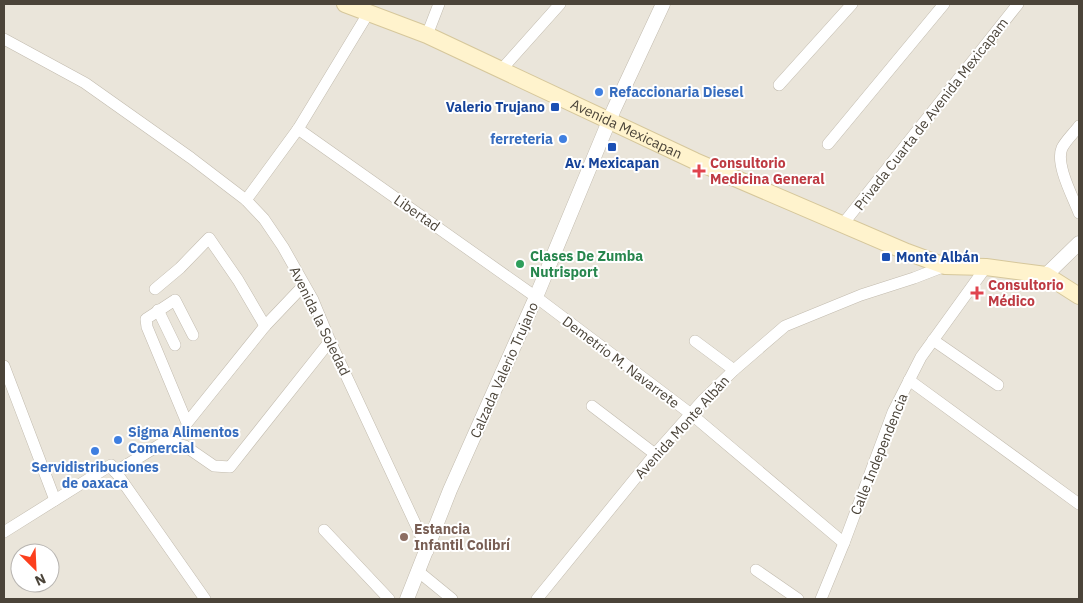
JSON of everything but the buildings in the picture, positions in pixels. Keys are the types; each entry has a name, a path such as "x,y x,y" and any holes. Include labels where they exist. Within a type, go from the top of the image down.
{"main road":[{"name":"Avenida Mexicapan","path":"345,4 427,35 502,68 695,161 907,252 945,266 986,267 1046,274"},
{"path":"1046,274 1079,296"}],"street":[{"path":"427,35 439,4"},
{"path":"502,68 560,4"},
{"name":"Calzada Valerio Trujano","path":"408,599 450,490 536,297 610,120 663,4"},
{"path":"779,85 852,4"},
{"path":"828,144 944,4"},
{"name":"Privada Cuarta de Avenida Mexicapam","path":"843,224 1018,4"},
{"path":"246,200 298,129 369,12"},
{"name":"Avenida la Soledad","path":"4,39 85,83 191,158 246,200 264,219 283,247 313,300 330,341 428,551"},
{"path":"1079,126 1062,148 1061,158 1062,167 1079,212"},
{"name":"Libertad","path":"298,129 536,297"},
{"path":"155,289 180,268 209,238 238,280 265,326"},
{"path":"1046,274 1079,243"},
{"name":"Avenida Monte Albán","path":"537,599 655,454 703,400 734,370 785,326 861,295 945,266"},
{"name":"Calle Independencia","path":"821,599 893,412 922,357 986,267"},
{"path":"193,335 175,300 146,320 147,328 187,424 265,326 304,285"},
{"name":"Demetrio M. Navarrete","path":"536,297 691,414 844,543"},
{"path":"158,310 174,345"},
{"path":"695,340 734,370"},
{"path":"934,340 998,385"},
{"path":"4,532 55,500 161,444 171,442 185,446 214,466 230,467 330,341"},
{"path":"4,366 55,500"},
{"path":"909,380 1079,504"},
{"path":"592,406 655,454"},
{"path":"113,468 199,597"},
{"path":"324,530 389,599"},
{"path":"756,570 798,599"},
{"path":"419,572 452,599"}],"shaded area":[{"path":"4,4 1079,4 1079,599 4,599"}],"place":[{"name":"Refaccionaria Diesel","path":"599,92"},
{"name":"Valerio Trujano","path":"555,107"},
{"name":"ferreteria","path":"563,139"},
{"name":"Av. Mexicapan","path":"612,147"},
{"name":"Consultorio Medicina General","path":"699,171"},
{"name":"Monte Albán","path":"886,257"},
{"name":"Clases De Zumba Nutrisport","path":"520,264"},
{"name":"Consultorio Médico","path":"977,293"},
{"name":"Sigma Alimentos Comercial","path":"118,440"},
{"name":"Servidistribuciones de oaxaca","path":"95,451"},
{"name":"Estancia Infantil Colibrí","path":"404,537"}]}
